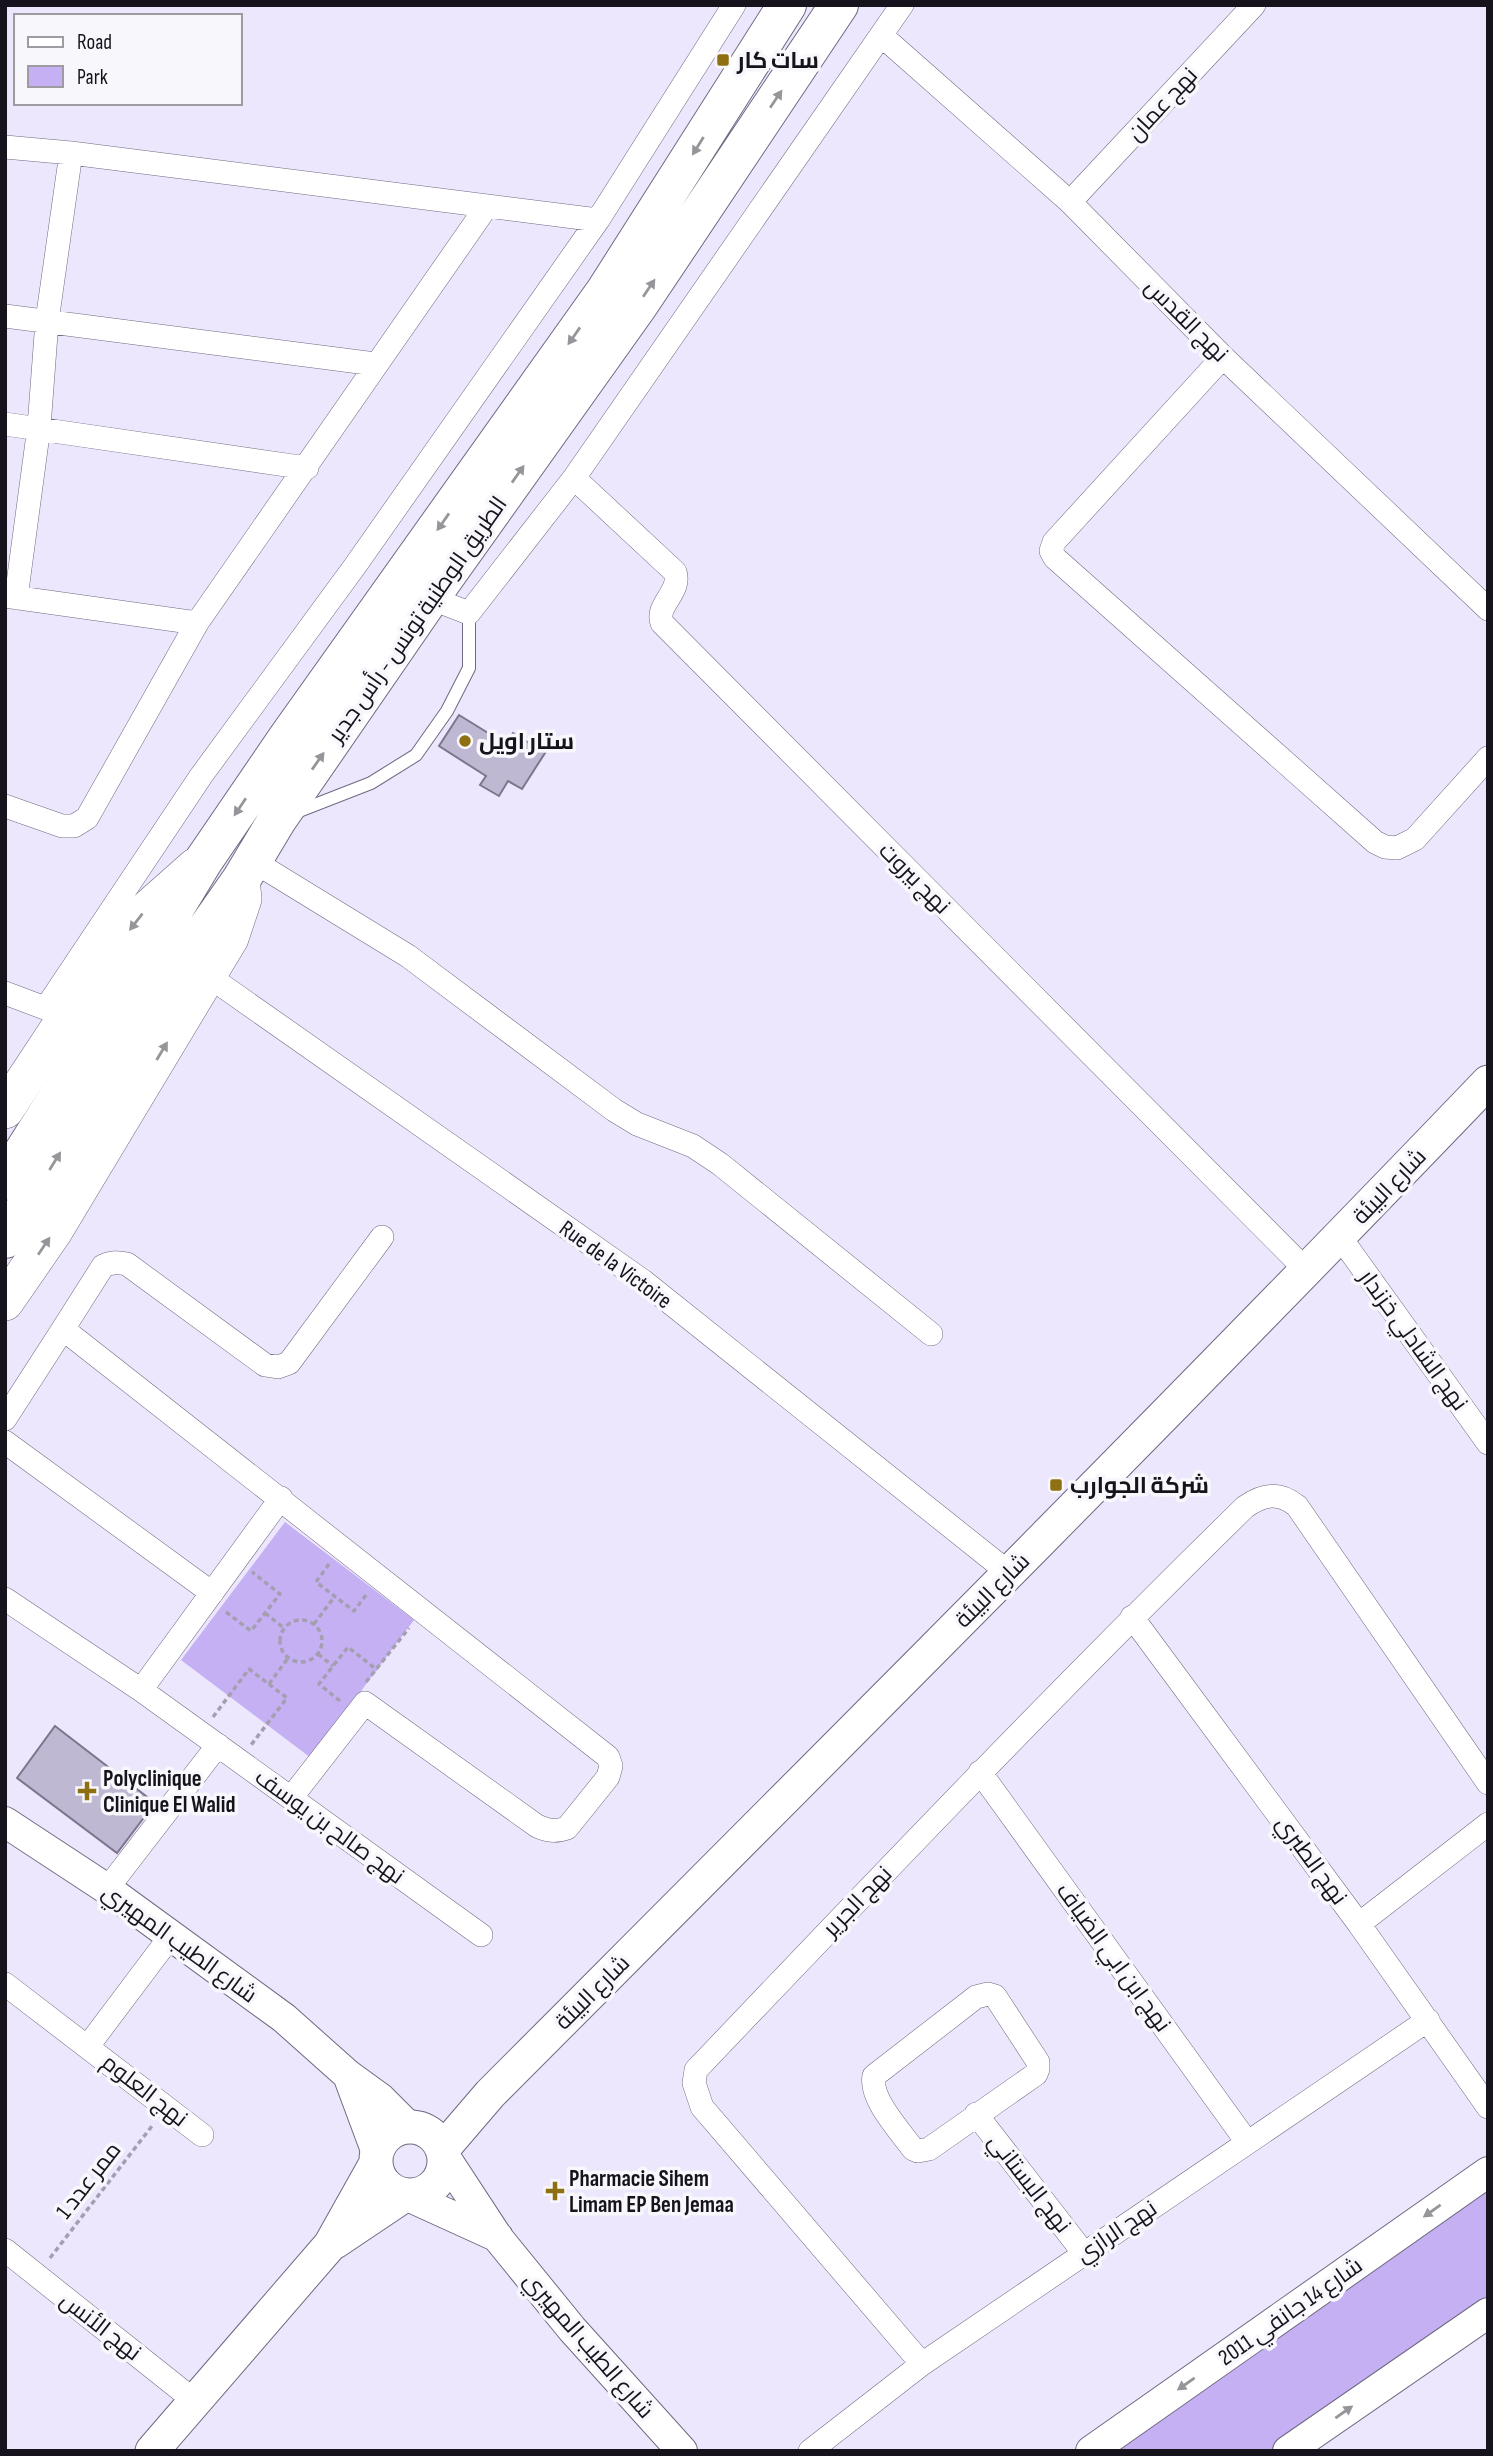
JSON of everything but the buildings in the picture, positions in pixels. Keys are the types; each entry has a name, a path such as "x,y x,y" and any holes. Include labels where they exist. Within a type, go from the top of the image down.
{"highway":[{"name":"الطريق الوطنية تونس - رأس جدير","path":"5,1239 76,1097 120,999 204,860 288,737 606,290 787,5"},
{"name":"الطريق الوطنية تونس - رأس جدير","path":"5,1181 185,960 247,871 277,820 430,598 638,306 839,5"}],"main road":[{"path":"5,1110 57,1012 142,914 204,860"},
{"path":"5,1302 54,1231 230,938 243,899 247,871"},
{"name":"شارع البيئة","path":"330,2245 407,2195 421,2194 432,2188 440,2178 442,2152 490,2094 1009,1573 1340,1237 1488,1082"},
{"name":"شارع البيئة","path":"152,2451 330,2245 387,2136 396,2130 413,2128 490,2094"},
{"path":"413,2128 433,2136 442,2152"},
{"path":"376,2158 382,2182 390,2189 407,2195"}],"street":[{"path":"5,993 57,1012 201,776 355,566 598,220 734,5"},
{"path":"430,598 469,613 574,478 902,5"},
{"name":"نهج عمان","path":"1070,202 1254,5"},
{"name":"نهج القدس","path":"882,36 1070,202 1223,357 1488,610"},
{"path":"5,147 71,153 598,220"},
{"path":"71,153 47,321 38,427 11,597 197,623"},
{"path":"5,806 62,826 74,826 87,818 197,623 307,468 375,364 488,206"},
{"path":"5,316 375,364"},
{"path":"1223,357 1054,542 1051,551 1055,558 1375,842 1385,847 1397,848 1415,839 1488,758"},
{"path":"5,424 307,468"},
{"name":"نهج بيروت","path":"574,478 676,572 677,584 662,611 662,623 1306,1270"},
{"path":"247,871 342,914 408,956 614,1110 637,1124 693,1146 720,1164 931,1334"},
{"name":"Rue de la Victoire","path":"207,975 643,1281 1009,1573"},
{"path":"5,1419 103,1266 110,1262 127,1264 265,1365 285,1366 382,1237"},
{"name":"نهج الشادلي خزندار","path":"1340,1237 1488,1443"},
{"path":"63,1329 608,1757 611,1766 608,1777 567,1828 548,1831 360,1708 291,1798"},
{"path":"5,1442 210,1595"},
{"name":"نهج الجرير","path":"922,2364 702,2107 694,2083 696,2070 981,1772 1132,1617 1245,1507 1256,1499 1279,1495 1297,1506 1488,1783"},
{"path":"141,1690 281,1498"},
{"name":"نهج صالح بن يوسف","path":"5,1599 141,1690 481,1935"},
{"name":"نهج الطبري","path":"1132,1617 1359,1924 1488,2107"},
{"path":"107,1889 209,1739"},
{"name":"نهج ابن ابي الضياف","path":"981,1772 1247,2142"},
{"name":"شارع الطيب المهيري","path":"5,1822 107,1889 284,2018 413,2128"},
{"path":"1359,1924 1488,1824"},
{"name":"نهج العلوم","path":"88,2046 170,1937"},
{"name":"نهج العلوم","path":"5,1984 202,2135"},
{"name":"نهج البستاني","path":"988,1994 995,1996 1038,2062 1038,2069 1036,2074 976,2113 929,2149 918,2151 913,2149 875,2095 873,2082 874,2076 935,2028 976,1997 988,1994"},
{"name":"نهج الرازي","path":"810,2451 922,2364 1083,2252 1428,2020"},
{"name":"شارع الطيب المهيري","path":"348,2074 376,2158"},
{"name":"نهج البستاني","path":"976,2113 1083,2252"},
{"name":"شارع الطيب المهيري","path":"442,2152 498,2238 572,2329 682,2451"},
{"name":"شارع 14 جانفي 2011","path":"1091,2451 1488,2172"},
{"name":"شارع الطيب المهيري","path":"407,2195 498,2238"},
{"name":"نهج الأنس","path":"5,2250 196,2402"},
{"path":"1288,2451 1488,2313"}],"lane":[{"path":"277,820 372,783 416,755 447,711 469,668 469,613"}],"path":[{"path":"340,1549 316,1582 354,1611 378,1578"},
{"path":"210,1595 251,1632 280,1594 236,1560"},
{"path":"314,1624 335,1596"},
{"path":"265,1613 284,1628"},
{"path":"377,1670 348,1647 319,1684 360,1708 362,1688 377,1670 422,1613"},
{"path":"298,1620 314,1624 320,1630 322,1639 318,1654 304,1663 288,1658 279,1644 284,1628 298,1620"},
{"path":"318,1654 333,1666"},
{"path":"269,1684 288,1658"},
{"path":"209,1739 249,1669 287,1698 239,1761"},
{"name":"ممر عدد 1","path":"36,2275 167,2107"}],"green space":[{"path":"285,1522 414,1620 311,1758 181,1660"},
{"path":"1488,2183 1488,2309 1284,2451 1096,2451"}],"place":[{"name":"سات كار","path":"723,60"},
{"name":"ستار اويل","path":"465,741"},
{"name":"شركة الجوارب","path":"1056,1485"},
{"name":"Polyclinique Clinique El Walid","path":"87,1791"},
{"name":"Pharmacie Sihem Limam EP Ben Jemaa","path":"555,2191"}]}
